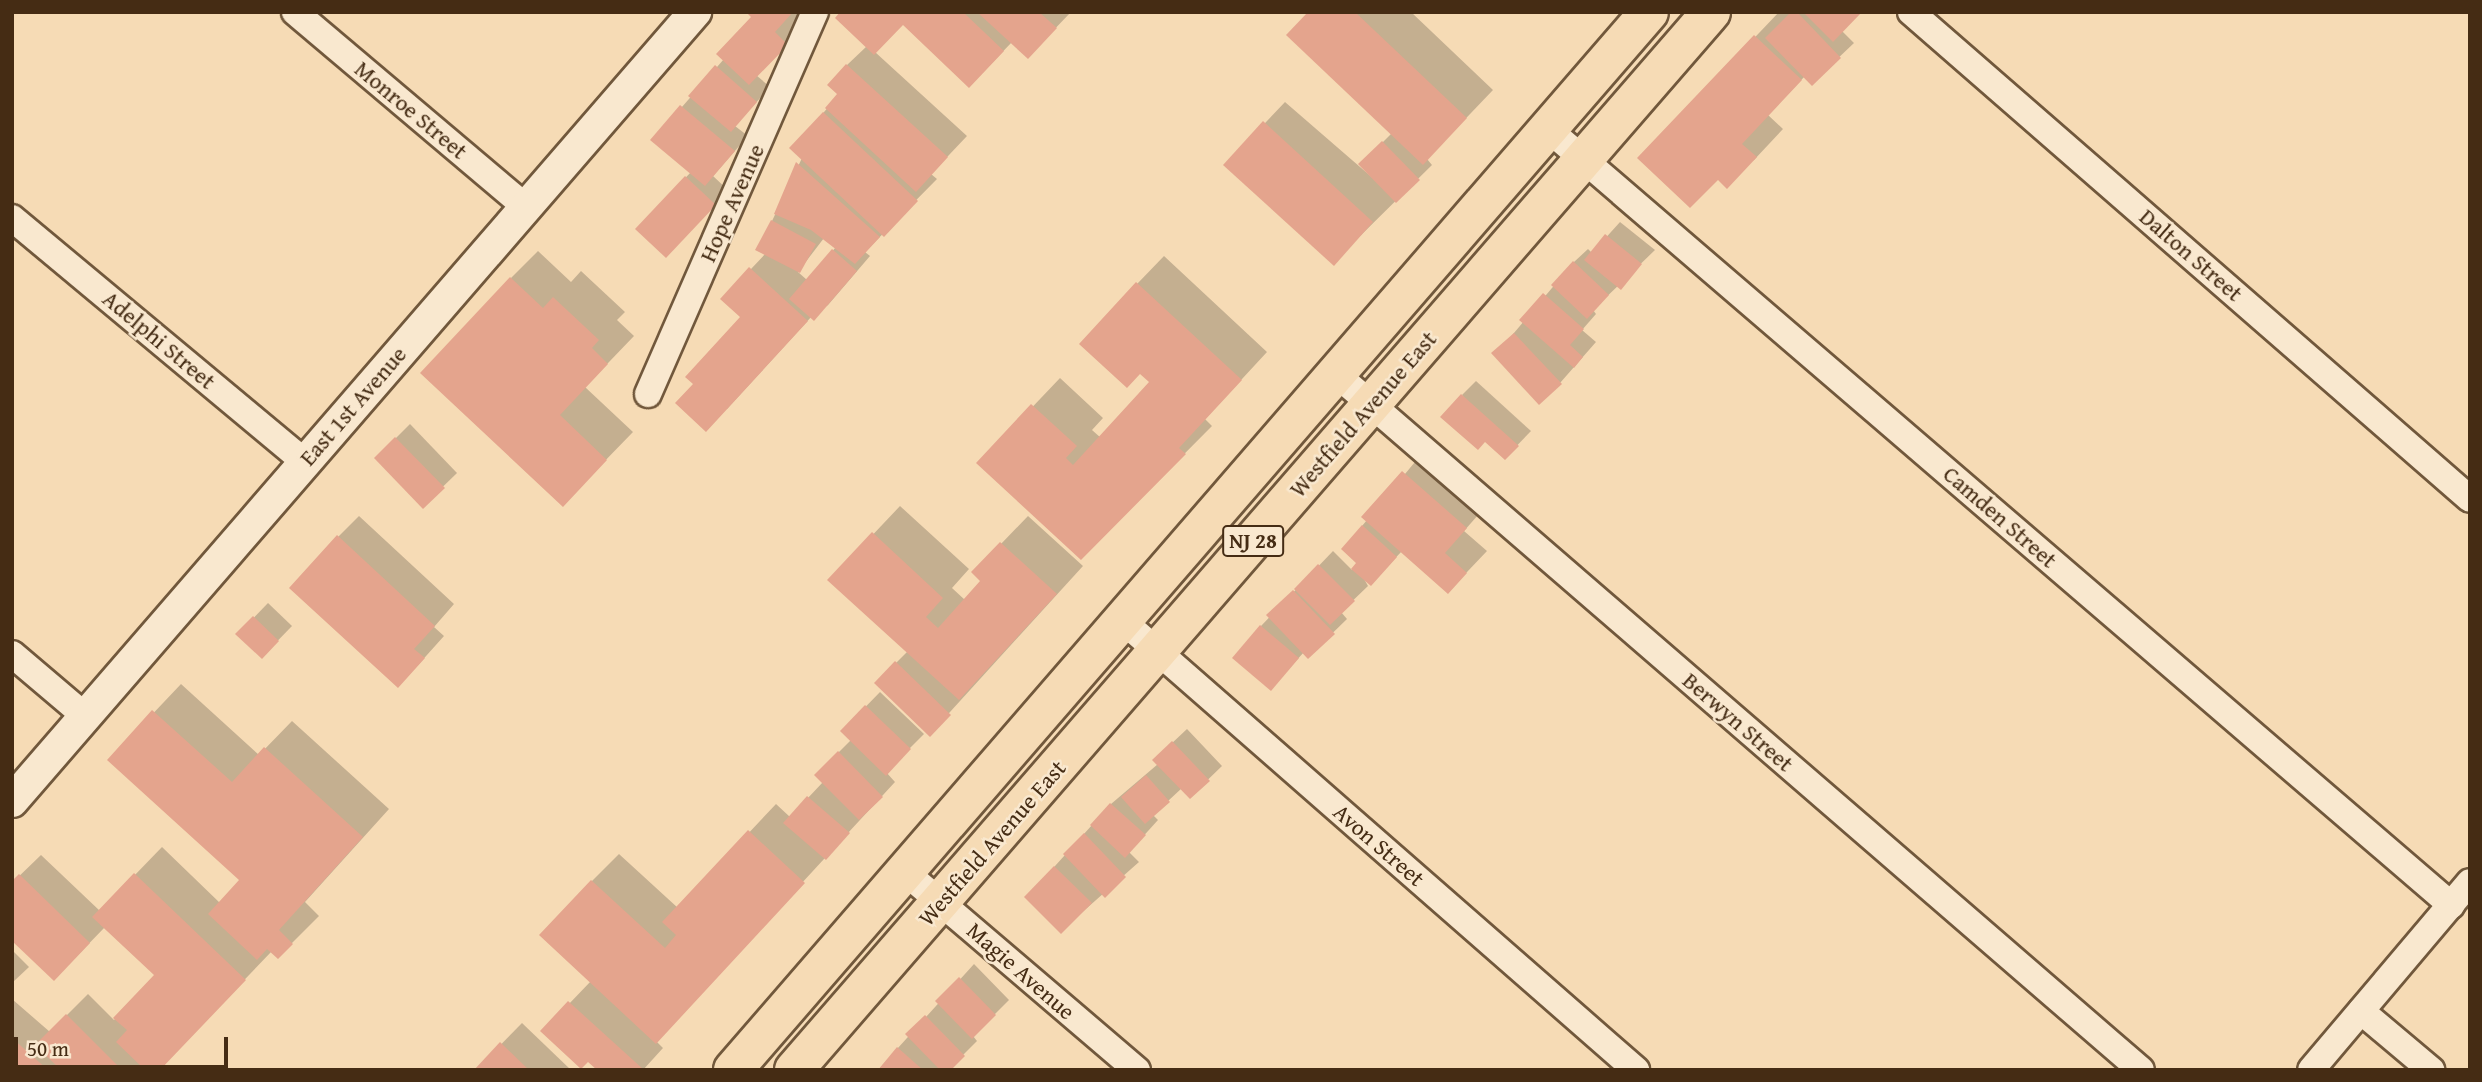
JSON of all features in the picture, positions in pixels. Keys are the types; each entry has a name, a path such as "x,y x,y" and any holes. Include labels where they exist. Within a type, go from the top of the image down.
{"main road":[{"name":"Westfield Avenue East","path":"733,1070 1649,12"},
{"name":"Westfield Avenue East","path":"794,1070 1711,12"}],"street":[{"name":"Monroe Street","path":"295,12 526,207"},
{"name":"East 1st Avenue","path":"12,801 695,12"},
{"name":"Hope Avenue","path":"648,394 815,12"},
{"name":"Dalton Street","path":"1912,12 2470,499"},
{"name":"Camden Street","path":"1548,130 2451,905"},
{"name":"Adelphi Street","path":"12,218 305,463"},
{"name":"Berwyn Street","path":"1336,374 2141,1070"},
{"name":"Avon Street","path":"1123,621 1636,1070"},
{"path":"12,654 85,716"},
{"name":"Magie Avenue","path":"905,872 1137,1070"},
{"path":"2311,1070 2470,882"},
{"path":"2361,1011 2431,1070"}],"building":[{"path":"746,12 793,12 775,32 788,45 749,85 716,54 751,17"},
{"path":"840,12 963,12 1004,51 969,88 903,25 874,55 835,18"},
{"path":"977,12 1039,12 1057,28 1028,59"},
{"path":"1308,12 1355,12 1467,118 1423,165 1286,35"},
{"path":"1791,12 1797,12 1841,58 1812,86 1765,38"},
{"path":"1803,12 1862,12 1833,42"},
{"path":"1754,35 1802,80 1742,144 1757,157 1727,189 1718,180 1690,208 1637,158"},
{"path":"846,64 948,157 916,192 825,108 837,94 827,85"},
{"path":"715,65 757,102 731,132 688,96"},
{"path":"680,105 735,151 705,186 650,140"},
{"path":"823,112 918,201 884,237 789,148"},
{"path":"1263,121 1373,222 1334,266 1223,165"},
{"path":"1382,141 1420,180 1396,203 1358,164"},
{"path":"796,162 880,237 855,264 811,230 774,214"},
{"path":"685,176 716,205 666,258 635,229"},
{"path":"771,220 816,244 800,273 755,250"},
{"path":"1605,234 1642,264 1621,290 1584,260"},
{"path":"832,249 857,271 814,321 789,299"},
{"path":"1573,261 1609,295 1587,319 1551,285"},
{"path":"749,267 808,321 706,432 675,403 693,384 685,377 740,317 720,299"},
{"path":"510,277 543,308 553,297 599,340 592,348 608,364 560,415 607,460 563,507 420,373"},
{"path":"1136,282 1242,380 1179,448 1186,454 1081,560 976,463 1031,404 1077,446 1066,458 1073,465 1149,382 1140,374 1127,388 1079,344"},
{"path":"1543,293 1584,329 1570,345 1583,357 1574,368 1519,320"},
{"path":"1514,333 1562,384 1539,405 1491,353"},
{"path":"1461,394 1519,446 1505,460 1485,442 1478,450 1440,417"},
{"path":"395,437 445,488 423,509 374,458"},
{"path":"1402,471 1467,528 1445,553 1467,573 1448,594 1361,517"},
{"path":"1362,525 1397,557 1371,586 1351,569 1356,563 1341,549"},
{"path":"872,532 943,598 926,617 938,628 980,581 971,572 1000,542 1057,594 959,700 827,580"},
{"path":"337,535 435,626 414,649 425,658 398,688 289,588"},
{"path":"1318,564 1355,601 1330,625 1294,589"},
{"path":"1293,590 1335,634 1308,659 1266,615"},
{"path":"253,616 279,641 262,659 235,634"},
{"path":"1260,625 1299,658 1271,691 1232,658"},
{"path":"895,661 951,715 930,737 874,683"},
{"path":"865,705 911,749 886,776 840,731"},
{"path":"152,710 232,782 264,747 363,837 279,930 293,944 278,959 267,949 257,960 208,914 239,880 107,760"},
{"path":"1172,741 1210,781 1190,799 1152,760"},
{"path":"838,751 883,797 859,820 814,775"},
{"path":"1146,775 1170,802 1145,824 1121,797"},
{"path":"807,796 850,833 826,860 783,823"},
{"path":"1110,803 1146,835 1125,858 1090,825"},
{"path":"748,830 805,883 656,1044 539,935 591,880 665,948 676,935 662,922"},
{"path":"1084,833 1126,877 1105,898 1063,854"},
{"path":"1054,866 1092,903 1061,934 1024,897"},
{"path":"134,873 246,980 160,1070 145,1070 116,1042 127,1030 113,1018 154,975 92,917"},
{"path":"19,874 90,943 54,981 12,941 12,881"},
{"path":"959,977 996,1015 972,1039 935,1001"},
{"path":"568,1001 644,1070 597,1070 588,1062 581,1069 540,1031"},
{"path":"66,1014 122,1070 61,1070 35,1045"},
{"path":"925,1015 965,1056 951,1070 940,1070 905,1034"},
{"path":"12,1038 48,1070 12,1070"},
{"path":"500,1042 529,1070 474,1070"},
{"path":"897,1047 923,1070 878,1070"}]}
